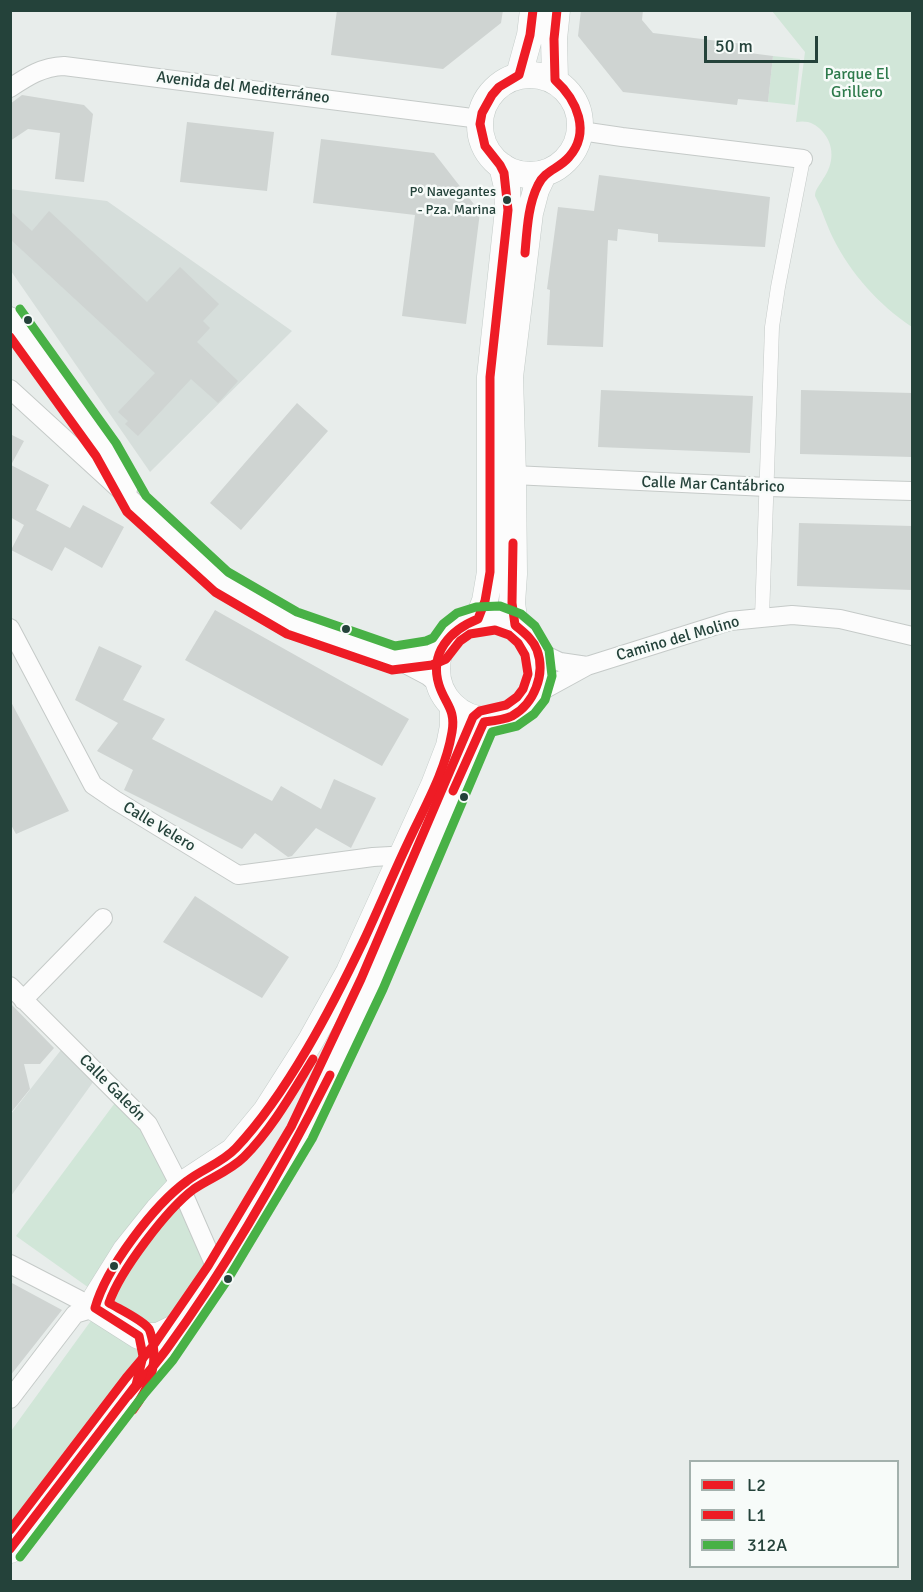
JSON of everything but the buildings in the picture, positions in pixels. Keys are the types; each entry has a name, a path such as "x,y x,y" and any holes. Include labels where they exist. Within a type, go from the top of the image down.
{"main road":[{"path":"519,75 530,35 533,10"},
{"path":"555,80 554,39 557,10"},
{"path":"531,74 555,80 567,89 575,101 580,116 577,145 569,158 544,173 529,175 515,173 491,157 484,145 480,132 480,119 484,104 493,91 505,81 519,75 531,74"},
{"path":"478,619 485,601 490,572 490,377 508,210 507,187 502,166"},
{"path":"515,625 512,603 514,574 510,377 530,213 536,190 544,173"},
{"path":"497,618 515,625 527,635 537,651 540,675 534,695 525,706 511,716 484,722 453,707 439,685 436,667 441,648 451,633 464,623 478,619 497,618"},
{"path":"82,1306 96,1298 126,1250 180,1185 233,1151 266,1111 310,1042 349,972 434,785 449,746 453,726 453,707"},
{"path":"10,1550 186,1323 302,1133 339,1057 484,722"},
{"path":"82,1306 138,1336 158,1336 186,1323"},
{"path":"136,1385 144,1356 138,1336"}],"street":[{"name":"Avenida del Mediterráneo","path":"10,88 32,74 49,67 75,68 480,119"},
{"path":"580,131 803,159 777,287 772,327 762,617"},
{"path":"10,316 106,450 136,504"},
{"path":"10,389 222,582 292,623 394,658 428,676 439,685"},
{"name":"Calle Mar Cantábrico","path":"513,475 767,487 912,491"},
{"name":"Camino del Molino","path":"534,695 586,666 730,621 792,615 840,619 912,636"},
{"name":"Calle Velero","path":"10,628 93,785 238,875 373,857 391,856 399,861"},
{"path":"394,658 429,653 441,648"},
{"name":"Camino del Molino","path":"537,651 560,662 586,666"},
{"path":"17,993 103,918"},
{"name":"Calle Galeón","path":"17,993 148,1124 180,1185 218,1273"},
{"path":"10,1264 82,1306 10,1400"}],"shaded area":[{"path":"10,189 107,201 292,331 150,472 11,271"},
{"path":"68,1041 101,1071 11,1196 11,1114"}],"green space":[{"name":"Parque El Grillero","path":"772,11 912,11 912,327 888,309 867,288 848,264 831,233 815,196 831,161 831,148 826,136 817,126 804,121 796,122 805,52"},
{"path":"773,56 800,59 795,105 768,102"},
{"path":"126,1088 211,1274 11,1535 11,1431 106,1300 16,1236"}],"transit line":[{"name":"L2","path":"10,1549 136,1385 143,1356 139,1336 95,1308 109,1275 133,1238 160,1205 187,1181 225,1158 236,1148 273,1102 307,1049 351,966 444,763 453,724 449,707 439,685 437,663 444,644 451,636 478,619 485,601 490,572 490,377 508,210 504,173 485,146 480,124 482,113 492,95 499,87 519,75 530,35 533,10"},
{"name":"L2","path":"525,253 530,209 538,185 544,176 569,157 579,137 580,127 575,107 570,97 555,80 554,39 557,10"},
{"name":"312A","path":"20,309 116,443 146,496 228,572 297,612 395,646 433,638 443,624 457,613 476,607 500,606 521,614 535,626 549,650 552,676 545,700 534,714 517,726 492,732 383,989 312,1139 228,1279 173,1360 145,1393 20,1557"},
{"name":"L1","path":"10,337 96,456 127,512 215,592 287,634 392,670 432,665 446,659 460,641 470,634 495,630 509,635 518,643 525,655 528,674 523,689 517,697 506,705 480,711 473,717 361,979 291,1127 208,1266 153,1346 10,1530"},
{"name":"L2","path":"453,791 484,722 506,718 520,711 532,696 539,678 537,650 528,636 515,625 512,603 513,543"},
{"name":"L1","path":"133,1410 150,1378 154,1352 150,1331 146,1326 109,1303 123,1274 158,1225 183,1198 233,1166 264,1135 313,1059"},
{"name":"L2","path":"128,1396 166,1350 233,1250 274,1181 330,1075"}],"place":[{"name":"Pº Navegantes - Pza. Marina","path":"507,200"}]}
